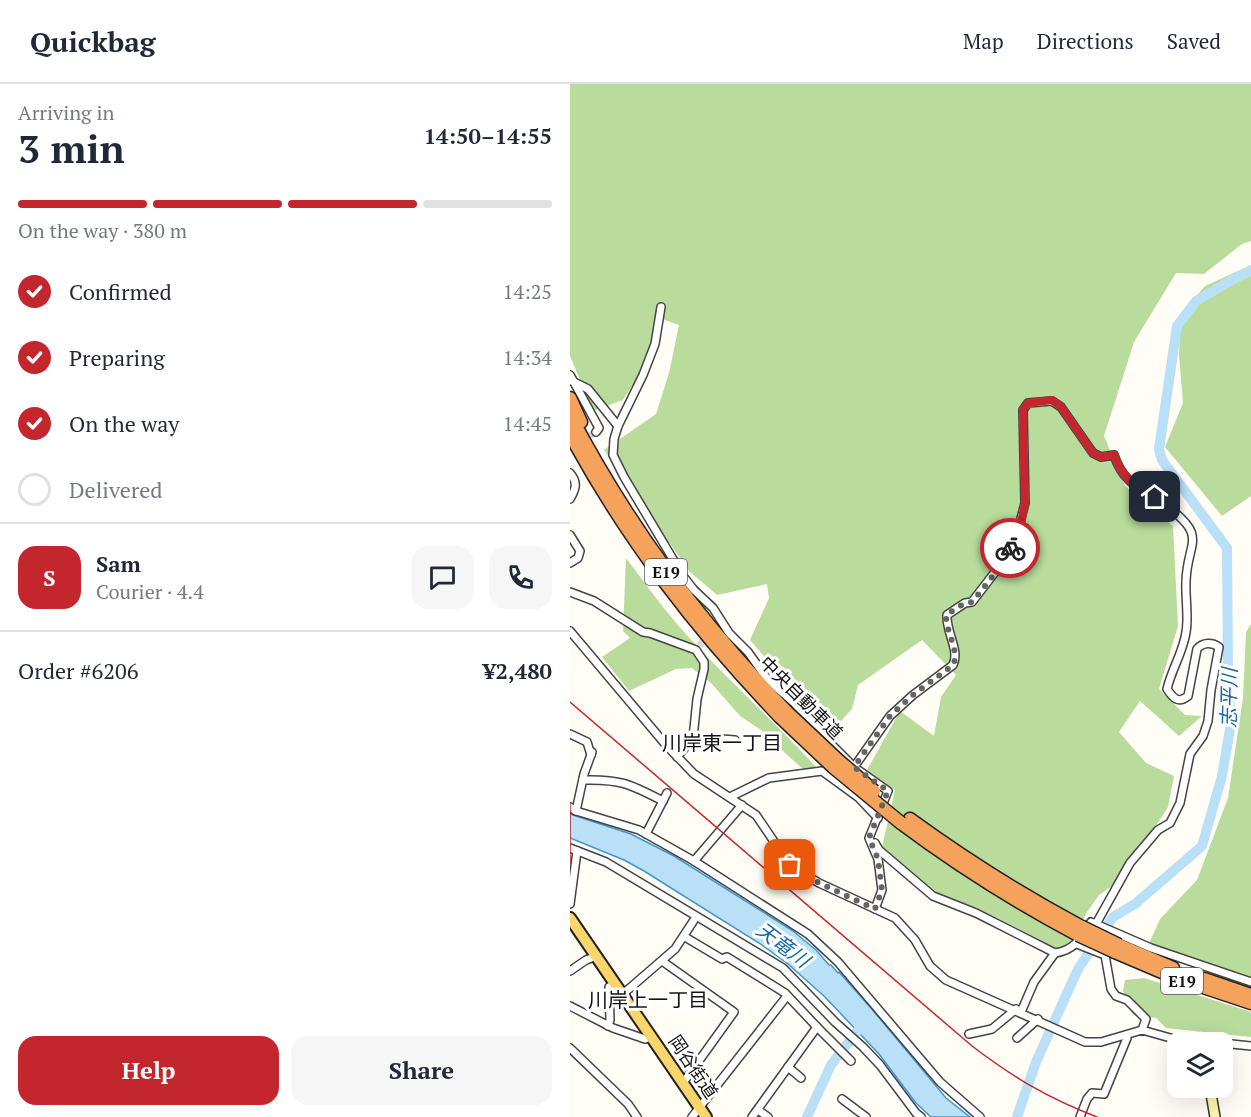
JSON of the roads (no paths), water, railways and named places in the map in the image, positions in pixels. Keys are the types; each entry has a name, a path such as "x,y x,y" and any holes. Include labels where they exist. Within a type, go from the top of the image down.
{"highway":[{"path":"570,399 626,504 691,603"},
{"name":"中央自動車道","path":"570,415 641,536 691,603 783,714 833,767 904,820 1015,890 1079,935 1251,994"},
{"name":"中央自動車道","path":"570,434 616,514 690,617 735,669 783,714"},
{"path":"570,442 612,515 649,569 688,621 735,669"},
{"name":"中央自動車道","path":"1114,946 1176,978 1251,1004"}],"main road":[{"name":"岡谷街道","path":"570,918 703,1112"}],"street":[{"path":"661,307 655,344 640,383 618,426 613,455 683,576 729,633 748,652 768,680 794,703 854,767 888,791 869,838 878,859 882,890 875,909"},
{"path":"571,378 588,389 618,426"},
{"path":"571,378 598,428 596,432"},
{"path":"854,767 890,716 913,695 953,665 956,659 955,650 946,626 946,615 965,603 972,602 1005,558 1021,523 1025,503 1023,410 1028,403 1052,400 1061,407 1093,453 1101,457 1114,455 1123,475 1132,484 1155,497 1186,521 1191,532 1193,544 1186,580 1185,639 1167,689 1172,697 1184,700 1188,696 1197,649 1209,643 1219,647 1208,721 1203,736 1190,754 1180,803 1170,823 1158,830 1130,863 1096,924"},
{"path":"570,473 576,483 570,499"},
{"path":"570,535 580,551 578,558 570,563"},
{"path":"570,592 594,601 643,632 698,648 704,662 704,669 697,699 693,737 677,757"},
{"path":"570,631 694,774 756,815 765,825 790,865 819,883 895,918 915,940 930,966 946,980 1018,1010 1085,1042 1101,1042 1142,1030 1167,1037"},
{"path":"570,734 587,742 592,754 573,809 609,819 646,834 694,861 808,934 824,947 940,1082 980,1117"},
{"path":"693,737 735,740"},
{"path":"730,797 769,778 822,771 859,798 878,818"},
{"path":"583,780 608,779 632,785 663,801"},
{"path":"646,834 667,793"},
{"path":"694,861 742,805"},
{"path":"871,832 873,841 879,850 933,896 976,913 1055,953 1065,952 1091,922 1096,924 1114,946 1111,989 1116,996 1127,1000 1146,1019 1142,1030"},
{"path":"570,904 573,850 606,862 783,968 880,1065 921,1117"},
{"path":"623,994 675,950 696,917"},
{"path":"1079,935 1114,946 1151,948 1251,982"},
{"path":"685,937 723,958 727,957 787,996 851,1061"},
{"path":"969,1034 992,1029 1018,1010 1034,982 1055,953"},
{"path":"570,971 581,963 597,957"},
{"path":"570,959 581,963"},
{"path":"662,961 734,1012 683,1083"},
{"path":"608,1026 610,1020 609,987 615,984"},
{"path":"692,1117 703,1112 787,996"},
{"path":"570,1006 608,1026 645,1039 651,1036"},
{"path":"1017,1038 1038,1019"},
{"path":"752,1117 817,1027"},
{"path":"1080,1117 1092,1093 1104,1094 1127,1038 1126,1035"},
{"path":"1233,1044 1251,1046"},
{"path":"570,1048 628,1104 637,1117"},
{"path":"788,1067 801,1078"},
{"path":"1212,1098 1215,1117"},
{"path":"842,1099 866,1117"},
{"path":"758,1110 768,1117"}],"water":[{"name":"天竜川","path":"570,814 631,834 674,856 793,931 839,972 946,1098 970,1117 931,1117 916,1103 879,1054 825,997 788,964 759,943 644,871 624,860 570,838"}],"waterway":[{"name":"志平川","path":"1017,1117 1036,1062 1078,969 1113,917 1135,904 1202,846 1222,776 1231,723 1228,674 1227,548 1162,460 1159,449 1177,326 1196,301 1251,271"},
{"path":"807,1117 831,1065 865,1021"}],"tunnel":[{"path":"570,448 596,432"},
{"path":"700,646 715,618"}],"railway":[{"path":"570,702 972,1046 1032,1086 1097,1117"},
{"path":"570,804 570,863"}],"district":[{"name":"川岸東一丁目","path":"722,743"},
{"name":"川岸上一丁目","path":"648,1000"}]}
